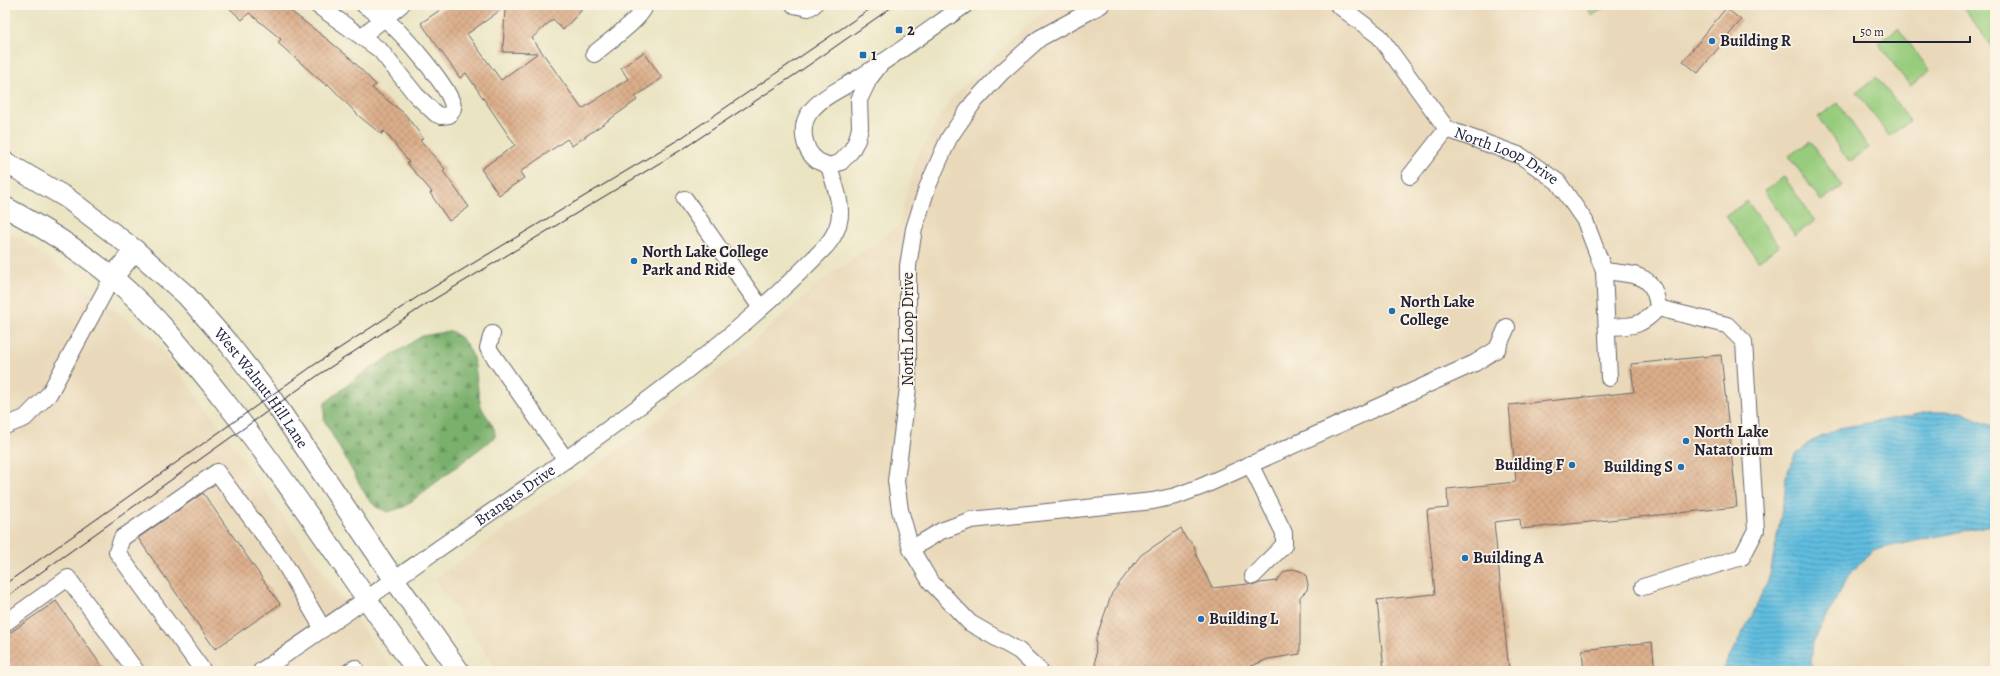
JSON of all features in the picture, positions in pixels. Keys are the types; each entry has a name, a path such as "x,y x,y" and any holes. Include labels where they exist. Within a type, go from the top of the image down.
{"main road":[{"name":"West Walnut Hill Lane","path":"5,162 68,198 135,250 186,295 229,344 273,401 394,579 459,671"},
{"path":"5,206 46,230 112,278 157,319 234,413 300,503 366,600 417,671"},
{"path":"112,278 135,250"}],"street":[{"path":"317,5 380,50 416,95 436,114 441,116 449,115 452,111 453,105 447,92 419,55 384,18 364,5"},
{"path":"362,36 401,5"},
{"path":"594,54 636,19 645,8 645,5"},
{"path":"794,5 808,8 814,5"},
{"path":"882,62 869,79 859,100 860,128 857,140 851,151 841,162 829,166 817,161 807,148 804,129 810,112 831,94 882,62 965,5"},
{"name":"North Loop Drive","path":"1040,671 1019,652 970,622 930,581 911,549 900,510 896,481 908,388 908,266 914,229 927,188 949,138 973,102 1001,73 1040,38 1101,5"},
{"name":"North Loop Drive","path":"1338,5 1379,36 1447,129 1521,156 1558,182 1585,221 1604,271 1609,378"},
{"path":"1410,176 1447,129"},
{"name":"Brangus Drive","path":"263,671 566,460 707,355 761,308 817,256 835,236 840,226 840,204 829,166"},
{"path":"685,199 761,308"},
{"path":"1604,271 1640,275 1652,285 1657,295 1658,308 1647,320 1633,326 1607,327"},
{"path":"5,426 25,418 49,394 112,278"},
{"path":"1643,587 1742,557 1756,530 1744,342 1727,325 1658,308"},
{"path":"911,549 941,531 971,520 1153,501 1176,496 1203,486 1475,363 1497,348 1507,327"},
{"path":"492,334 488,348 566,460"},
{"path":"1250,464 1284,533 1284,545 1253,576"},
{"path":"202,671 118,552 122,538 217,472 283,561 323,629"},
{"path":"5,623 68,578 136,671"}],"shaded area":[{"name":"North Lake College","path":"1053,5 1995,5 1995,671 498,671 434,579 633,439 746,348 830,274 898,227 916,159 951,98 1009,41"},
{"path":"5,231 22,239 154,340 210,413 393,671 5,671"}],"green space":[{"path":"1585,5 1608,5 1592,16"},
{"path":"1962,5 1995,5 1995,52"},
{"path":"1898,28 1930,71 1910,86 1878,43"},
{"path":"1877,77 1910,121 1889,136 1857,92"},
{"path":"1838,103 1869,148 1849,162 1818,117"},
{"path":"1810,141 1842,186 1821,201 1789,156"},
{"path":"1784,177 1815,221 1795,235 1764,191"},
{"path":"1747,201 1779,246 1758,261 1726,216"},
{"path":"451,331 461,338 468,346 472,355 475,364 481,406 494,428 495,437 404,507 388,512 376,507 368,499 324,420 325,403 359,376 422,336"}],"water":[{"path":"1930,412 1961,412 1995,427 1995,524 1874,550 1848,577 1813,642 1811,661 1813,671 1724,671 1724,666 1753,614 1770,575 1785,493 1786,476 1795,455 1810,442 1840,428"}],"building":[{"path":"226,5 283,5 350,58 376,85 372,88 405,114 423,138 420,140 445,169 443,171 469,207 449,221 430,193 432,192 407,163 409,162 384,131 381,134 360,117 328,84 327,86 278,43 281,39 249,13 242,20"},
{"path":"447,5 586,5 563,30 553,19 532,38 582,109 628,79 621,68 644,52 662,78 635,97 637,100 572,146 567,139 520,172 524,178 499,195 481,169 515,145 466,73 460,78 421,23","holes":["505,7 503,52 538,53 501,80 467,34"]},
{"name":"Building R","path":"1726,8 1741,20 1698,73 1683,61"},
{"path":"1721,355 1737,507 1521,529 1520,519 1494,522 1509,671 1384,671 1377,600 1435,594 1427,510 1448,508 1447,489 1516,482 1509,405 1634,392 1631,364"},
{"path":"203,493 280,604 215,649 138,538"},
{"name":"Building L","path":"1181,528 1185,537 1194,545 1196,555 1212,588 1248,584 1255,585 1277,581 1284,572 1293,569 1303,572 1306,575 1308,585 1307,590 1300,597 1300,654 1268,659 1240,671 1095,671 1096,638 1112,593 1141,555"},
{"path":"56,601 105,671 5,671 5,636"},
{"path":"1652,642 1655,671 1584,671 1582,650"}],"tram line":[{"path":"5,584 314,365 422,294 681,138 876,5"},
{"path":"5,598 320,374 428,303 686,147 796,74 895,5"}],"place":[{"name":"2","path":"899,30"},
{"name":"Building R","path":"1712,41"},
{"name":"1","path":"863,55"},
{"name":"North Lake College Park and Ride","path":"634,261"},
{"name":"North Lake College","path":"1392,311"},
{"name":"North Lake Natatorium","path":"1686,441"},
{"name":"Building F","path":"1572,465"},
{"name":"Building S","path":"1681,467"},
{"name":"Building A","path":"1465,558"},
{"name":"Building L","path":"1201,619"}]}
